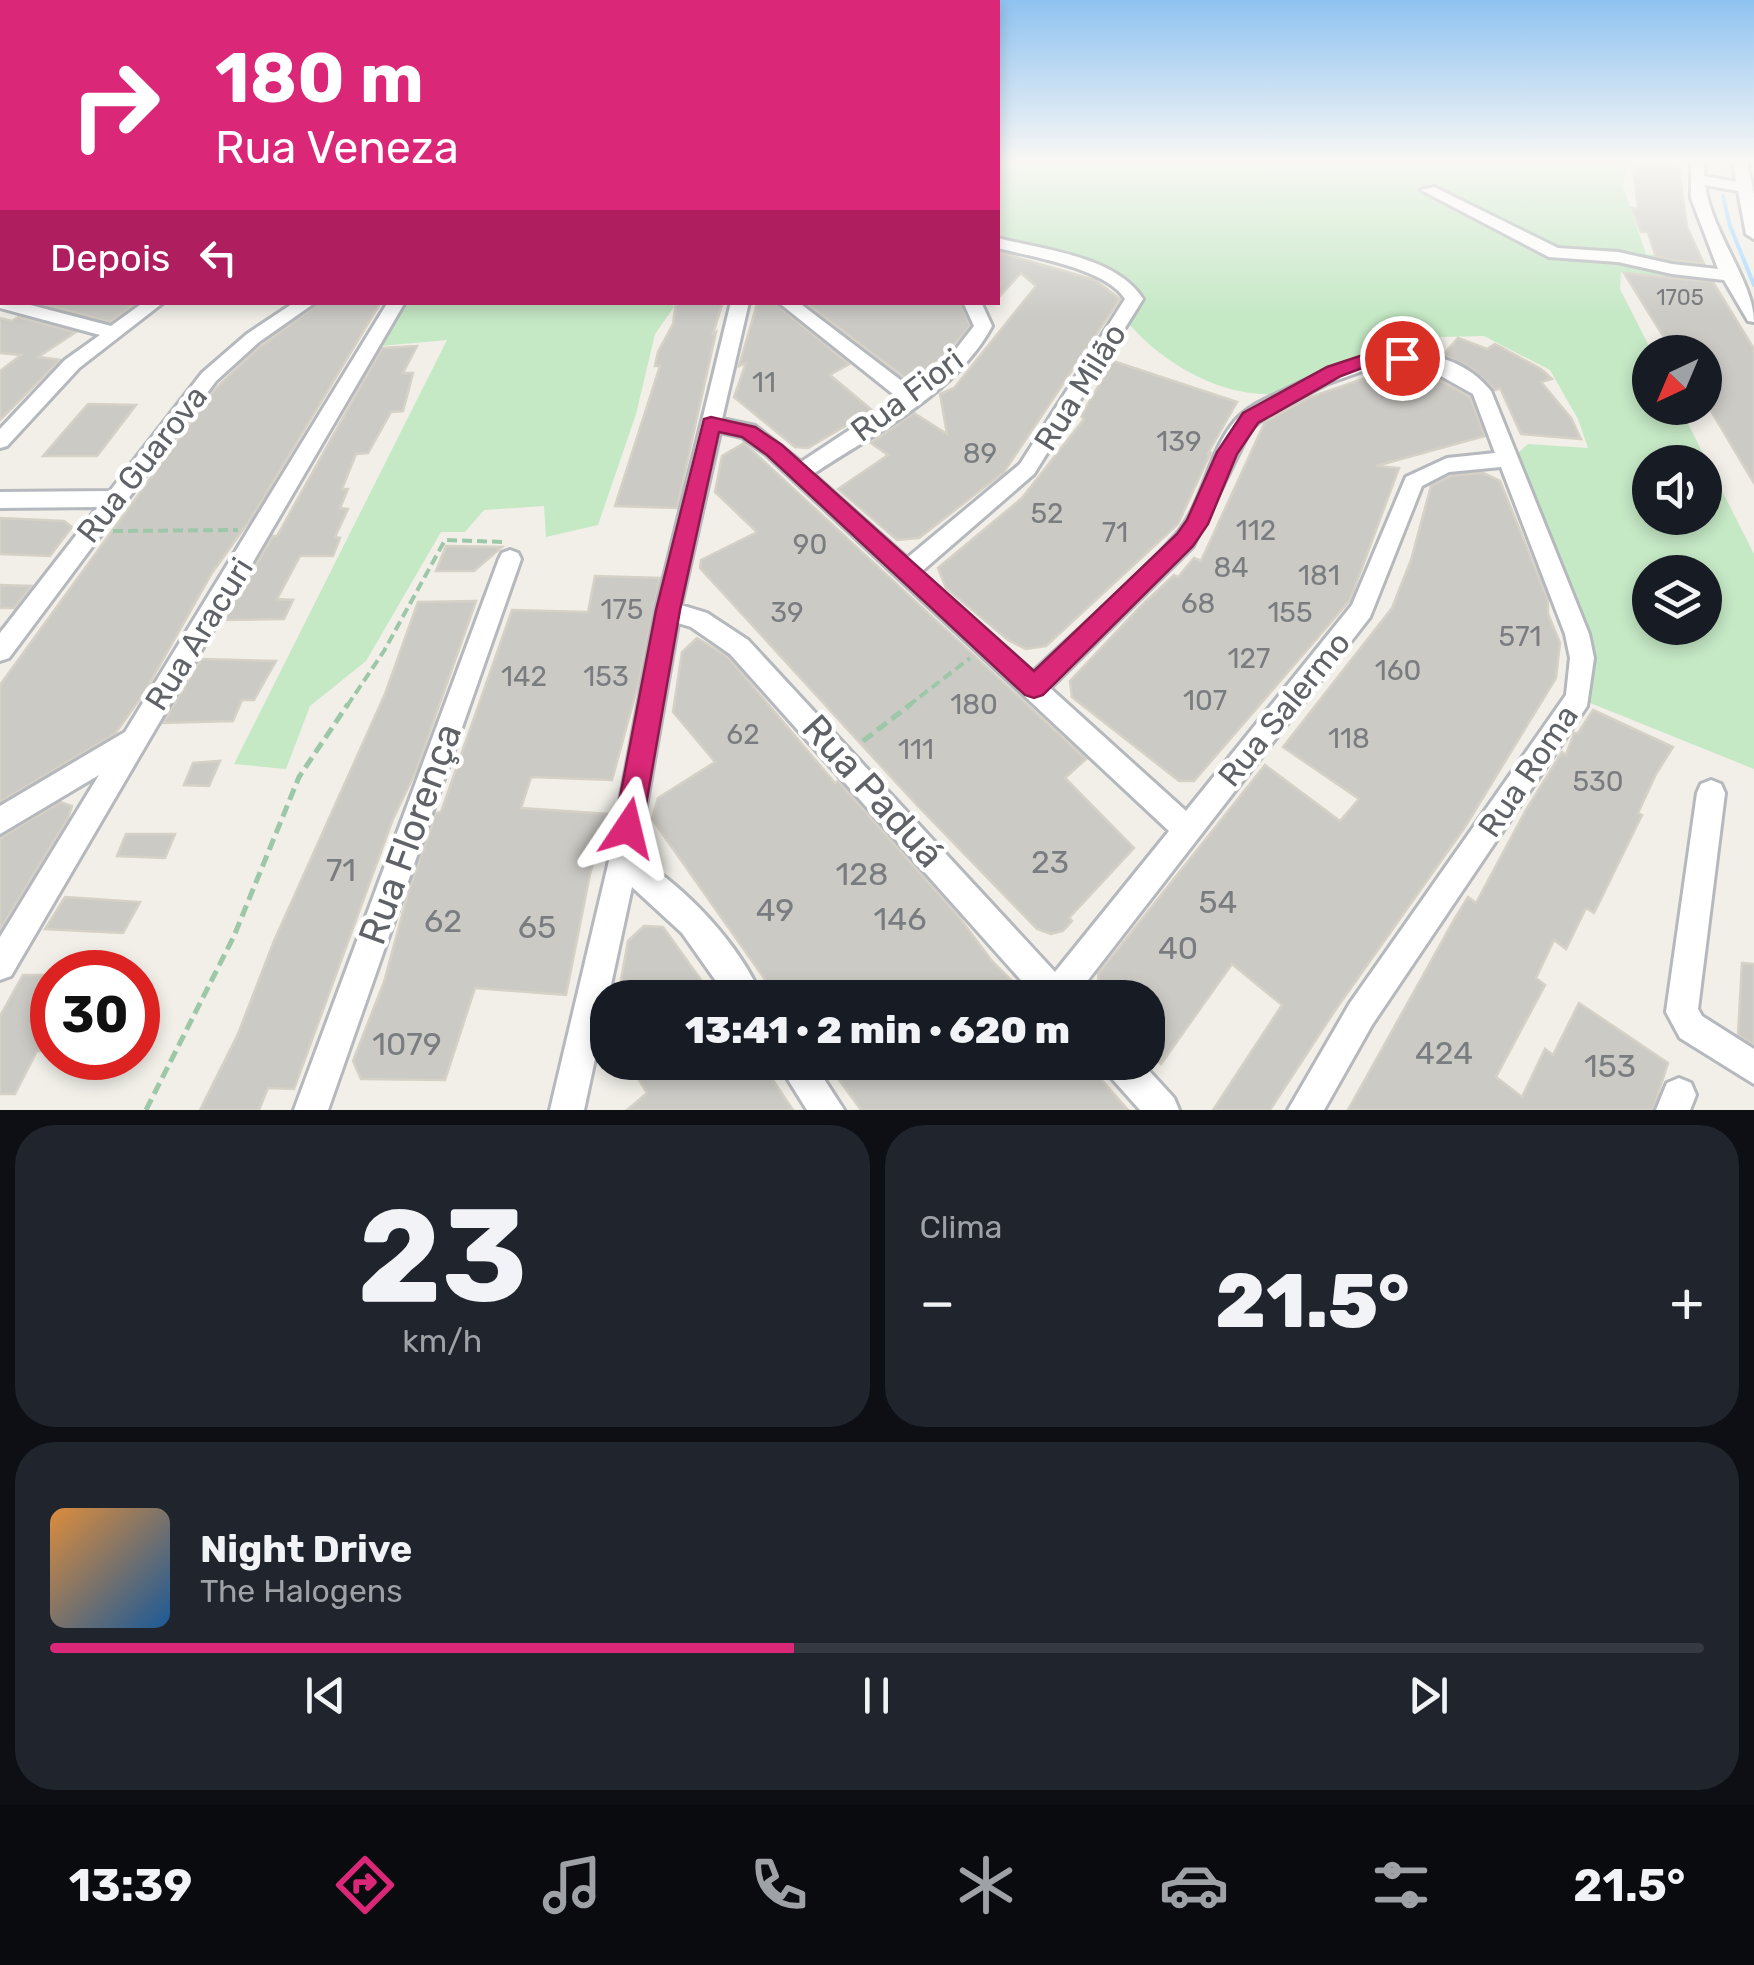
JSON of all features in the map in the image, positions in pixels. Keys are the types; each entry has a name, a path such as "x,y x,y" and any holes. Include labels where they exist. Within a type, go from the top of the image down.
{"street":[{"path":"1475,213 1555,253 1618,257 1672,269 1729,275"},
{"path":"1706,213 1729,275 1754,317"},
{"name":"Rua Milão","path":"907,571 1027,469 1134,299 1133,291 1118,279 1000,244"},
{"path":"8,305 112,332"},
{"path":"0,441 72,364 152,305"},
{"name":"Rua Guarova","path":"0,651 209,377 252,338 303,305"},
{"name":"Rua Aracuri","path":"0,965 394,305"},
{"path":"567,1110 622,865 668,610 739,305"},
{"path":"790,305 910,397"},
{"name":"Rua Fiori","path":"800,473 953,365 981,334 982,317 974,305"},
{"name":"Rua Roma","path":"1034,687 1185,540 1240,429 1266,408 1334,371 1382,358 1412,361 1451,372 1474,384 1486,398 1577,634 1582,658 1578,698 1361,1014 1305,1110"},
{"path":"711,424 748,432 800,473 1187,830"},
{"name":"Rua Salermo","path":"1070,980 1362,610 1412,482 1426,471 1446,464 1510,460"},
{"path":"0,500 115,499"},
{"name":"Rua Florença","path":"310,1110 515,551"},
{"name":"Rua Paduá","path":"668,610 698,620 740,646 1043,980"},
{"path":"0,821 133,740"},
{"path":"1711,794 1682,1012 1690,1027 1754,1068"},
{"path":"622,865 669,895 733,980"},
{"path":"806,1080 827,1110"},
{"path":"1134,1080 1162,1110"}],"path":[{"path":"90,531 263,530"},
{"path":"146,1110 234,936 299,777 384,650 445,540 515,551"},
{"path":"863,741 976,654"}],"green space":[{"path":"1000,213 1632,213 1646,254 1703,262 1712,281 1621,272 1620,289 1643,335 1632,335 1632,425 1689,425 1699,445 1632,445 1632,535 1722,535 1722,491 1754,554 1754,769 1578,698 1596,666 1577,634 1510,460 1528,444 1588,448 1578,419 1550,370 1484,336 1440,337 1424,354 1378,359 1299,390 1251,393 1202,379 1140,336 1124,318 1133,291 1106,275 1000,244"},
{"path":"399,305 674,307 655,334 636,414 598,525 546,537 544,506 484,510 465,532 441,532 366,661 310,706 286,769 234,764 447,340 370,347"}],"building":[{"path":"1634,213 1685,213 1687,227 1704,264 1656,257 1648,232 1641,232"},
{"path":"1000,253 1095,280 1120,299 1004,472 919,538 897,540 838,489 888,455 871,443 914,413 947,434 940,394 954,388 1036,286 1021,273 1000,296"},
{"path":"1624,273 1713,282 1754,349 1754,483 1719,425 1722,335 1662,335"},
{"path":"46,305 133,305 110,322"},
{"path":"316,305 379,305 252,517 212,573 144,693 115,734 0,802 0,685 216,388 256,350"},
{"path":"676,305 722,305 677,508 615,506 660,366 655,366 658,352 673,324"},
{"path":"757,305 778,305 849,364 830,375 872,410 808,448 795,447 734,397 746,363 739,366"},
{"path":"809,305 961,305 970,326 919,377 904,377"},
{"path":"18,317 76,332 38,357 60,360 0,420 0,371 21,355 0,353 0,318 12,321"},
{"path":"1458,338 1487,349 1495,344 1541,369 1552,379 1541,382 1571,418 1581,439 1521,434 1500,388 1495,390 1472,369 1443,355"},
{"path":"417,346 403,373 413,373 403,411 391,412 368,453 356,454 342,489 348,489 340,508 348,509 335,537 340,538 333,556 300,556 277,599 293,600 284,619 224,620 273,536 277,536 382,348"},
{"path":"1113,361 1237,402 1207,455 1211,452 1178,524 1046,646 1026,649 1008,640 946,588 938,568 1022,498 1084,419 1081,416"},
{"path":"1389,370 1429,374 1470,397 1485,436 1376,466 1399,468 1350,600 1194,781 1179,781 1072,697 1070,681 1174,575 1178,577 1194,558 1201,561 1265,422 1308,398"},
{"path":"88,404 136,405 97,456 43,456"},
{"path":"744,443 1086,759 1065,778 1134,848 1069,918 1072,921 1063,931 1051,934 1037,929 913,801 700,568 701,560 757,532 715,492 722,456"},
{"path":"1483,473 1500,481 1548,600 1548,614 1560,643 1556,678 1465,827 1270,1110 1213,1110 1282,1005 1232,964 1165,1058 1165,980 1098,980 1098,974 1265,765 1340,821 1359,799 1283,747 1392,608 1411,560 1431,486 1453,475"},
{"path":"0,518 64,521 72,527 50,556 0,554"},
{"path":"446,546 502,547 474,571 436,571"},
{"path":"595,576 660,578 638,685 612,780 531,777 521,808 608,814 590,874 566,995 475,988 445,1080 361,1079 353,1061 384,982 408,893 436,813 441,812 512,610 588,612"},
{"path":"0,585 31,586 14,608 0,608"},
{"path":"476,601 416,771 393,819 294,1089 268,1088 259,1110 200,1110 238,1034 274,941 385,694 418,602"},
{"path":"697,638 728,657 1011,980 765,980 652,819 658,798 715,762 673,712 682,652"},
{"path":"201,659 276,661 254,700 242,700 233,721 163,723"},
{"path":"1593,710 1673,747 1656,774 1638,813 1642,815 1594,913 1586,908 1566,949 1554,940 1536,978 1545,985 1496,1077 1522,1097 1545,1049 1553,1055 1579,1003 1668,1063 1653,1110 1348,1110 1468,897 1476,903 1526,810"},
{"path":"220,761 209,786 184,785 193,763"},
{"path":"60,802 72,806 68,818 0,930 0,838"},
{"path":"126,834 175,834 165,858 117,856"},
{"path":"65,897 140,902 123,933 45,929"},
{"path":"644,926 663,927 701,980 621,980 628,941"},
{"path":"1742,963 1754,964 1754,1045 1738,1035"},
{"path":"23,975 30,975 30,1065 15,1094 0,1094 0,1016"},
{"path":"639,1080 773,1080 793,1110 627,1110 647,1093"},
{"path":"839,1080 1102,1080 1128,1110 861,1110"}],"waterway":[{"path":"1727,213 1754,285"}],"route":[{"path":"628,828 668,610 711,424 748,432 774,450 1034,687 1185,540 1196,524 1227,452 1250,418 1334,371 1360,362 1402,358"}]}
